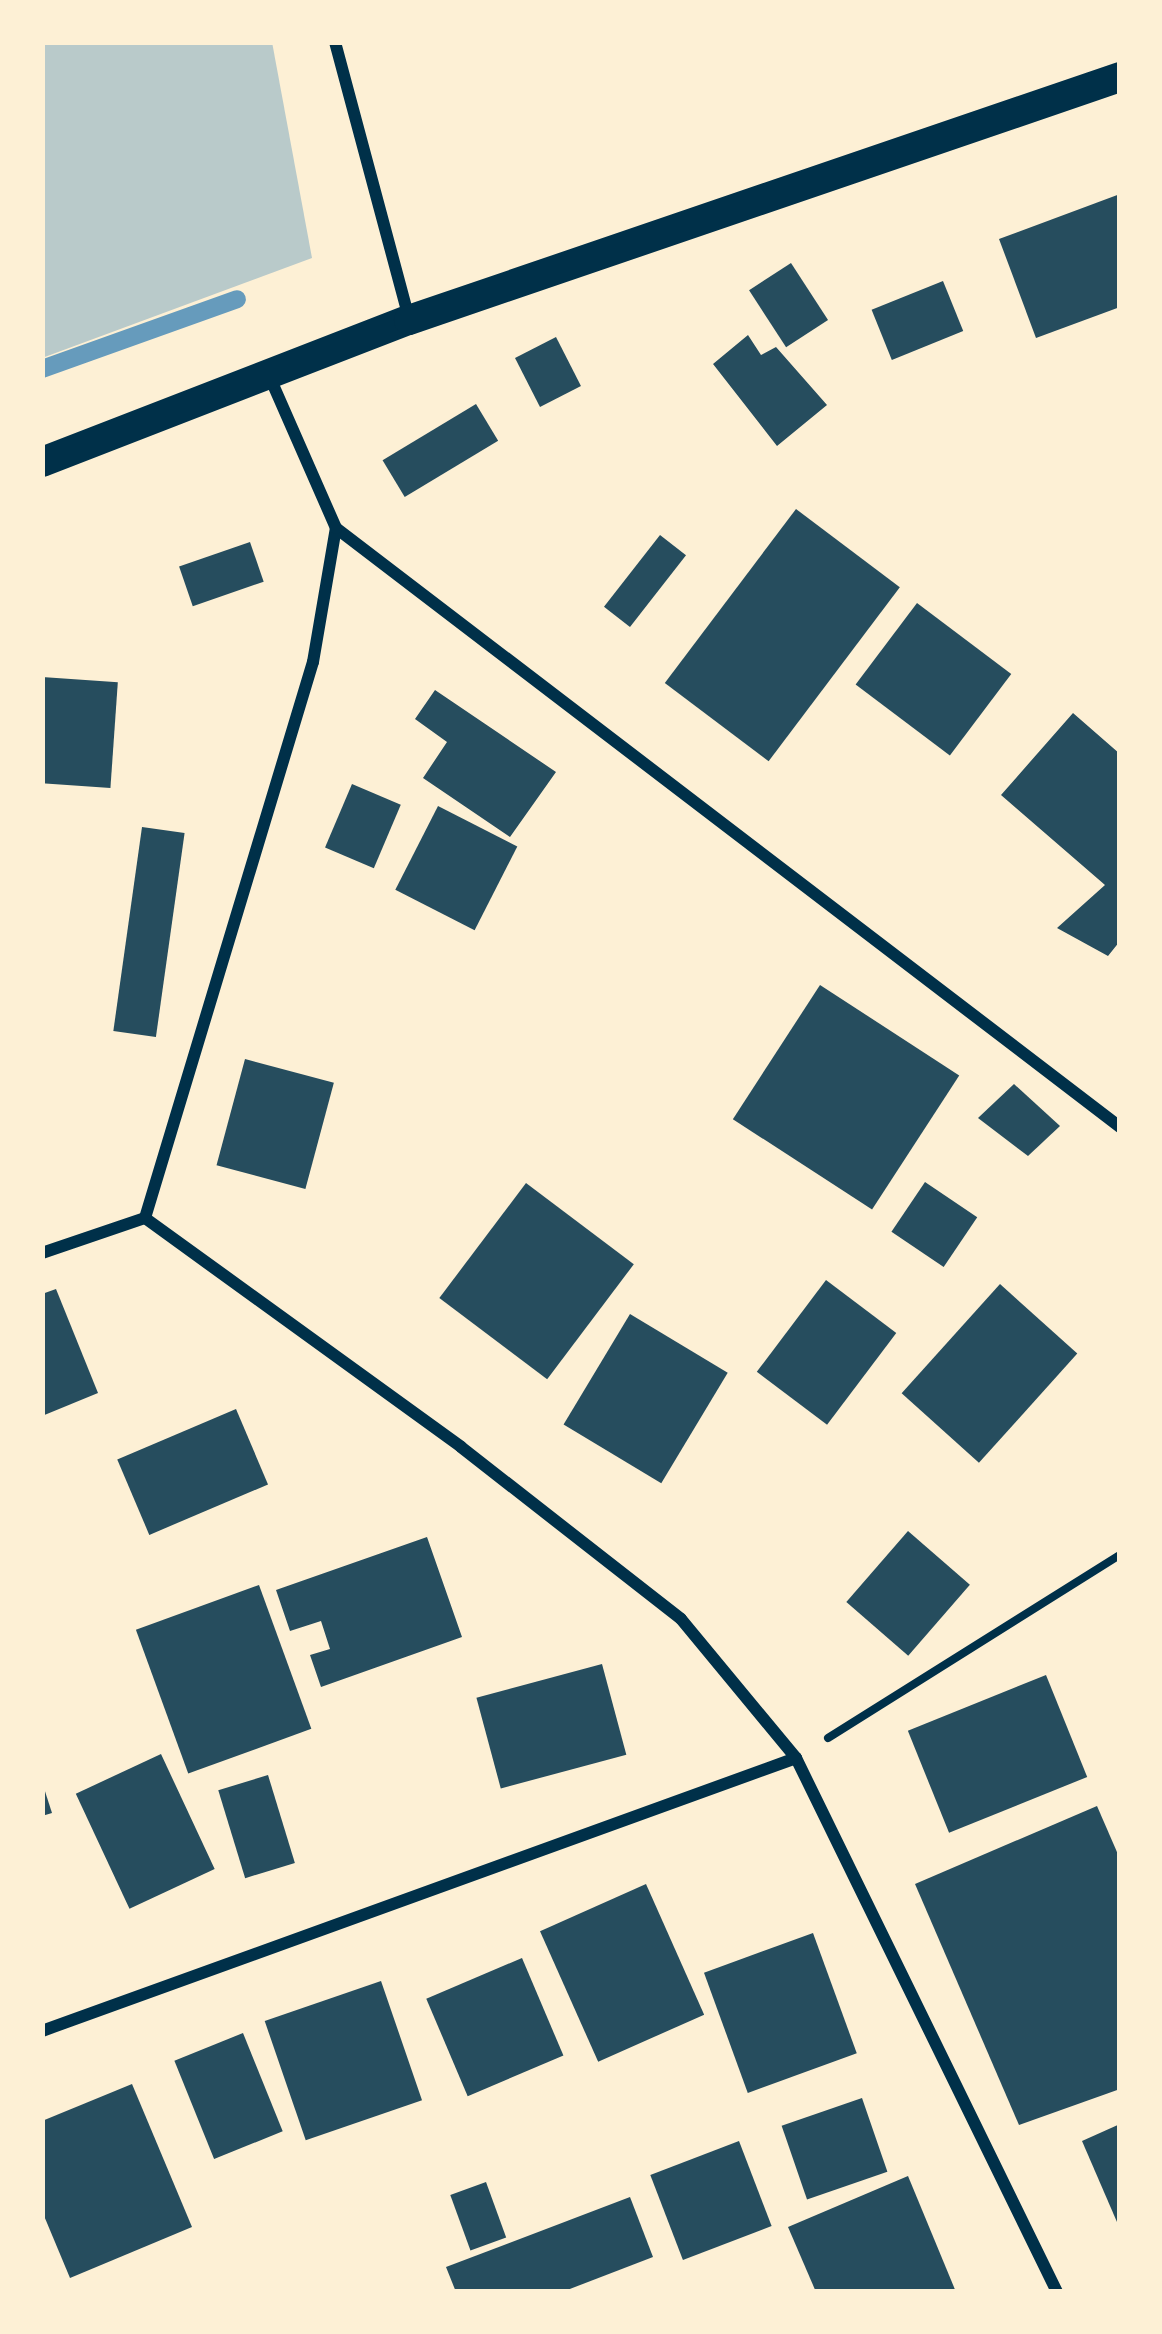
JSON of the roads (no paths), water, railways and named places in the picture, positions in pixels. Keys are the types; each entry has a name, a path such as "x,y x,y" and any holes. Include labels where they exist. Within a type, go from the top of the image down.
{"main road":[{"path":"42,462 271,378 409,320 1120,77"}],"street":[{"path":"335,42 409,320"},
{"path":"271,378 336,528 1120,1127"},
{"path":"145,1218 313,662 336,528"},
{"path":"42,1253 145,1218"},
{"path":"145,1218 461,1447 681,1619 796,1758 1057,2292"},
{"path":"42,2031 796,1758"}],"waterway":[{"path":"42,369 237,299"}]}
